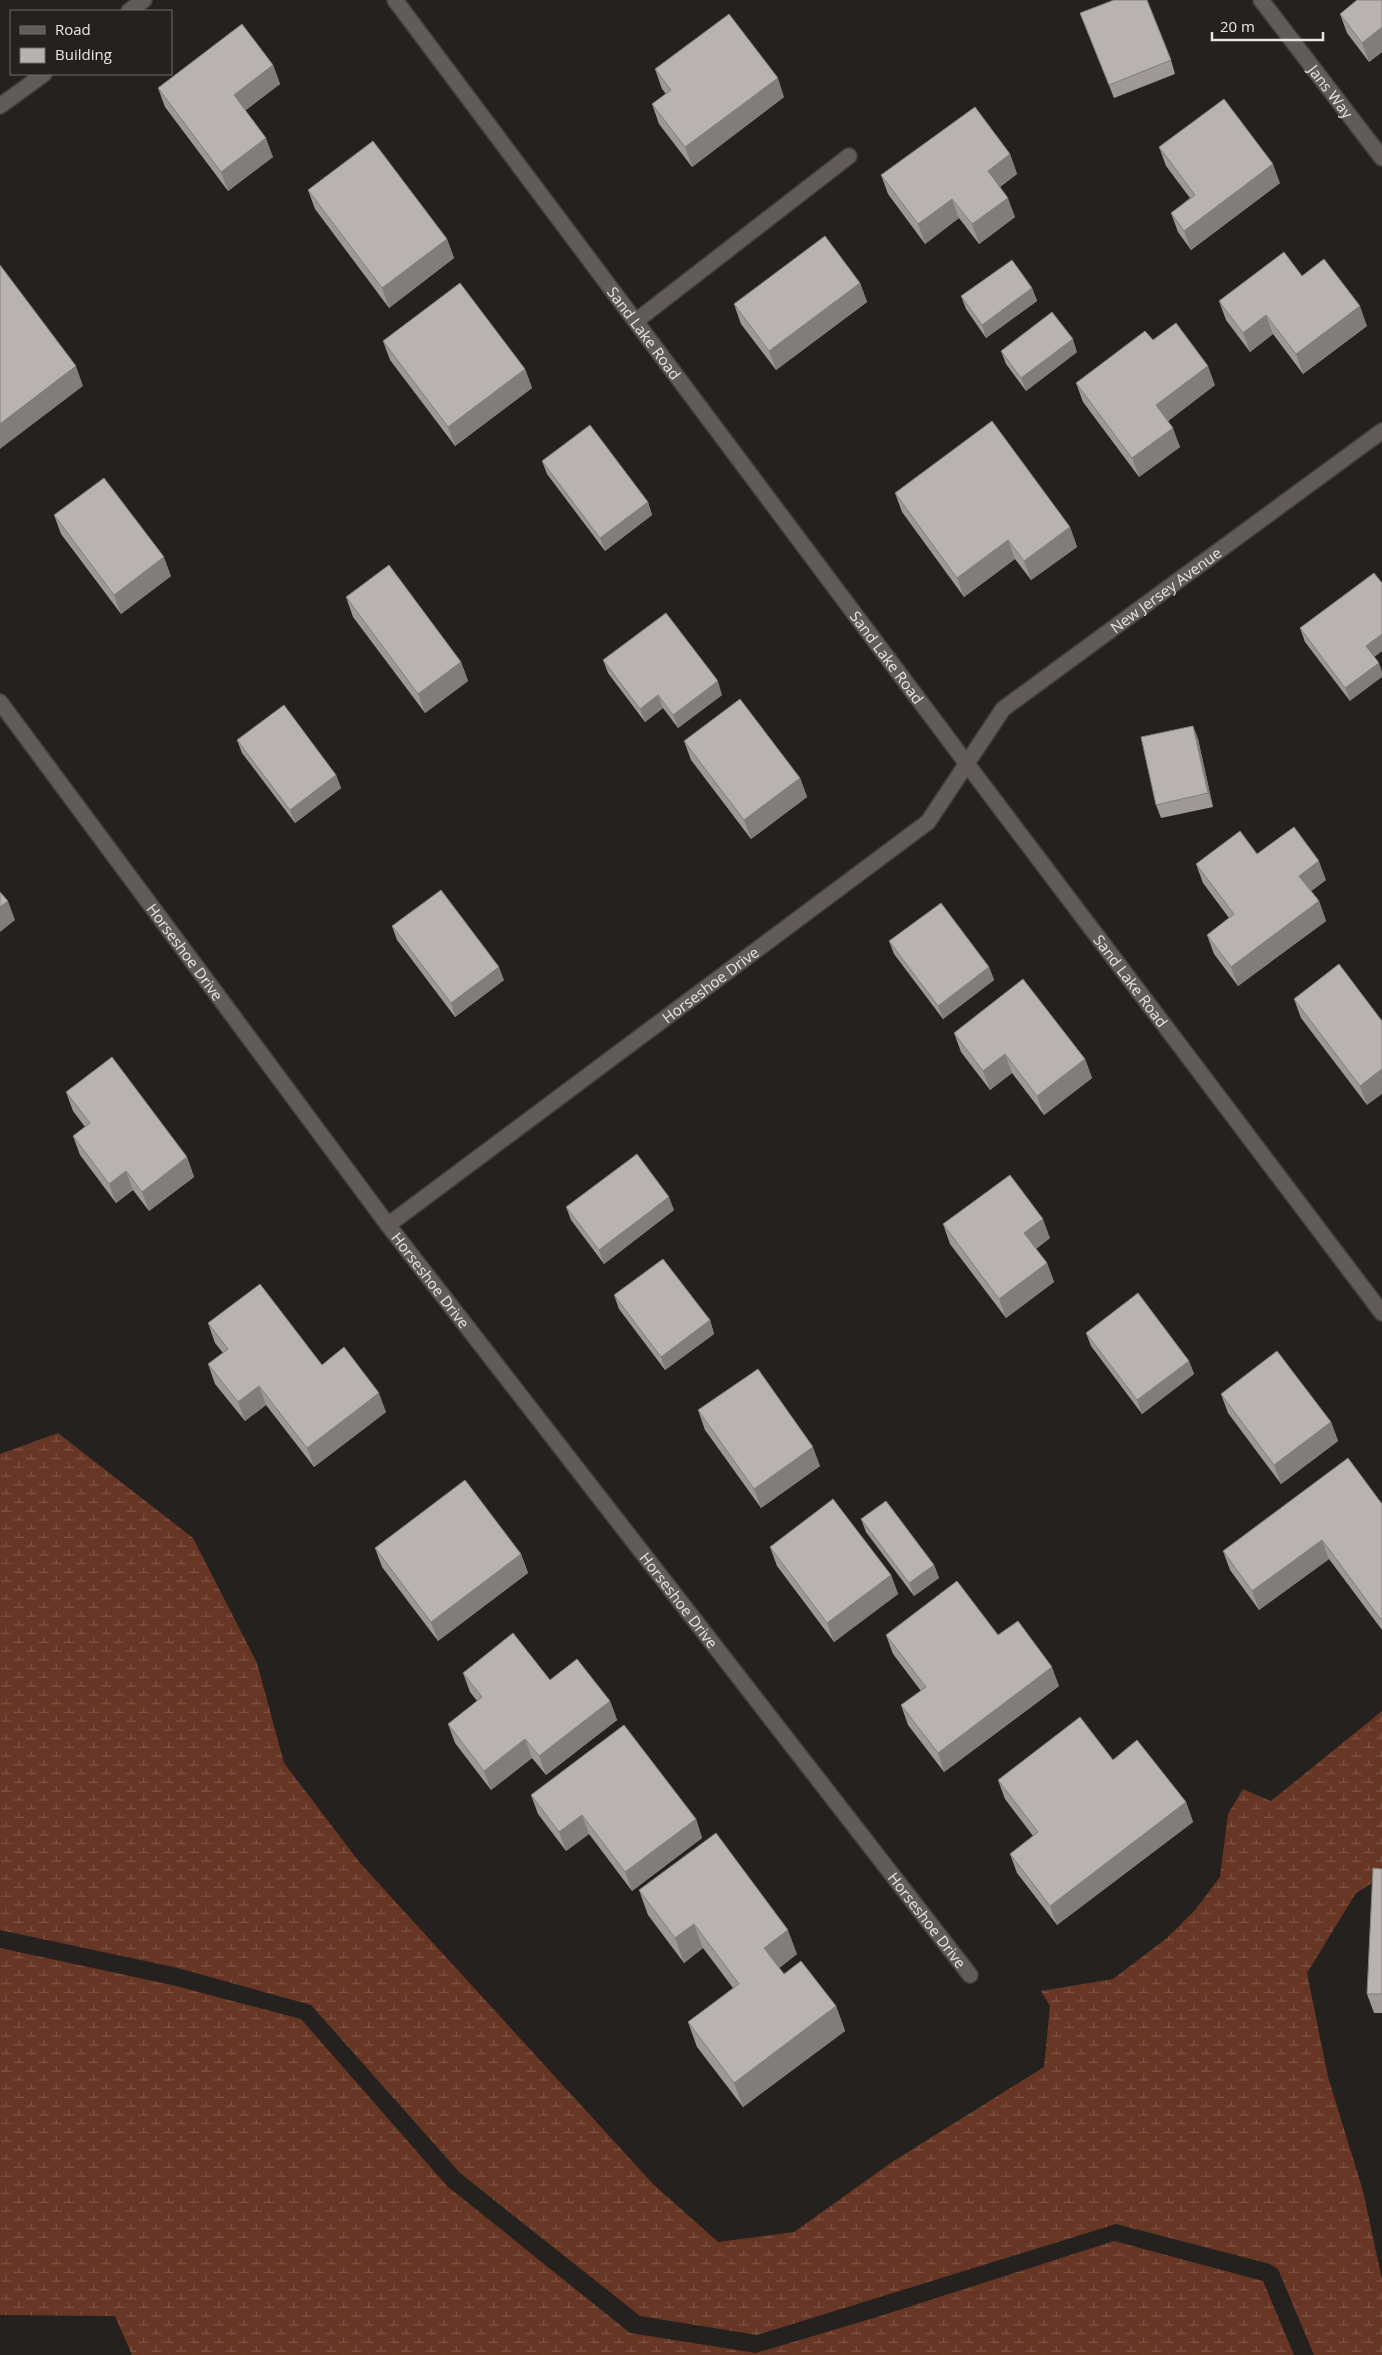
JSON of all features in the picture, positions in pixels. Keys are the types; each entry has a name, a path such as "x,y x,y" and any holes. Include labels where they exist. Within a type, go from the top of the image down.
{"street":[{"path":"130,10 144,0"},
{"name":"Sand Lake Road","path":"395,0 967,764 1382,1313"},
{"name":"Jans Way","path":"1262,0 1382,158"},
{"path":"0,106 43,75"},
{"path":"636,321 850,156"},
{"name":"New Jersey Avenue","path":"967,764 1003,709 1382,431"},
{"name":"Horseshoe Drive","path":"0,702 388,1225 970,1975"},
{"name":"Horseshoe Drive","path":"388,1225 928,822 967,764"}],"green space":[{"path":"58,1433 193,1538 257,1663 284,1763 360,1863 653,2184 718,2242 794,2232 892,2162 1044,2067 1050,2006 1041,1991 1113,1979 1167,1938 1195,1910 1220,1877 1228,1814 1243,1789 1271,1801 1382,1711 1382,1877 1356,1893 1307,1973 1328,2077 1363,2191 1382,2280 1382,2355 1314,2355 1278,2269 1270,2264 1116,2224 757,2335 640,2316 460,2173 311,2005 178,1968 0,1930 0,1454"},
{"path":"0,1948 172,1985 301,2019 447,2186 630,2333 756,2353 877,2317 1114,2241 1263,2281 1294,2355 132,2355 115,2316 0,2315"}],"building":[{"path":"1114,0 1147,0 1171,60 1109,85 1080,13"},
{"path":"1357,0 1382,0 1382,27 1362,43 1340,14"},
{"path":"729,14 778,78 685,147 652,104 671,90 655,69"},
{"path":"242,24 273,65 234,95 266,138 221,172 158,88"},
{"path":"1224,99 1273,164 1184,231 1171,213 1195,195 1159,147"},
{"path":"975,107 1010,154 988,171 1008,198 972,224 952,199 918,224 881,175"},
{"path":"373,141 447,239 382,288 308,190"},
{"path":"825,236 860,283 769,351 734,304"},
{"path":"1284,252 1302,276 1324,259 1360,306 1296,354 1266,315 1243,333 1219,301"},
{"path":"1012,260 1032,288 982,325 961,296"},
{"path":"0,265 76,366 0,424"},
{"path":"460,283 525,369 448,427 383,341"},
{"path":"1052,312 1073,339 1021,378 1001,351"},
{"path":"1176,323 1208,366 1156,405 1173,428 1132,458 1076,383 1145,331 1153,340"},
{"path":"992,421 1070,527 1024,561 1008,540 957,578 895,493"},
{"path":"590,425 648,502 600,538 542,461"},
{"path":"104,478 164,557 114,595 54,515"},
{"path":"389,565 461,662 418,694 346,597"},
{"path":"1374,573 1382,583 1382,634 1366,646 1379,663 1345,688 1300,628"},
{"path":"666,613 718,681 673,715 658,695 640,709 603,660"},
{"path":"740,699 800,778 744,820 684,741"},
{"path":"284,705 336,775 290,810 237,740"},
{"path":"1193,726 1208,793 1156,805 1141,737"},
{"path":"1294,827 1319,861 1299,876 1319,901 1231,967 1207,935 1234,914 1196,864 1240,831 1257,854"},
{"path":"441,890 499,967 451,1003 392,926"},
{"path":"0,892 8,901 0,907"},
{"path":"941,903 989,967 938,1006 889,941"},
{"path":"1339,964 1382,1021 1382,1069 1360,1086 1294,999"},
{"path":"1023,979 1085,1059 1037,1096 1005,1054 983,1071 954,1033"},
{"path":"112,1057 187,1157 142,1192 126,1171 109,1184 73,1136 90,1123 66,1092"},
{"path":"637,1154 669,1197 599,1250 566,1207"},
{"path":"1010,1175 1043,1219 1024,1233 1047,1263 999,1299 943,1224"},
{"path":"663,1259 710,1320 661,1357 614,1295"},
{"path":"260,1284 322,1365 344,1347 379,1393 307,1448 259,1386 238,1402 208,1364 228,1349 208,1323"},
{"path":"1138,1293 1189,1361 1137,1400 1086,1333"},
{"path":"1277,1351 1331,1422 1274,1465 1221,1394"},
{"path":"758,1369 813,1447 754,1489 698,1410"},
{"path":"1348,1458 1382,1504 1382,1621 1322,1540 1252,1591 1223,1551"},
{"path":"465,1480 521,1554 431,1622 375,1548"},
{"path":"833,1499 891,1575 827,1623 770,1547"},
{"path":"886,1501 934,1565 909,1583 861,1519"},
{"path":"957,1581 998,1635 1018,1621 1052,1667 938,1753 901,1705 926,1687 886,1635"},
{"path":"513,1633 550,1680 577,1659 610,1701 539,1756 525,1739 484,1771 448,1724 482,1697 463,1673"},
{"path":"1080,1717 1113,1760 1137,1740 1186,1802 1050,1906 1010,1854 1038,1832 998,1780"},
{"path":"624,1725 696,1819 625,1872 582,1815 559,1832 531,1795"},
{"path":"716,1833 788,1930 764,1948 784,1974 801,1961 836,2006 734,2083 688,2022 739,1984 694,1924 675,1938 639,1890"},
{"path":"1373,1868 1382,1869 1382,1994 1367,1994"}]}
